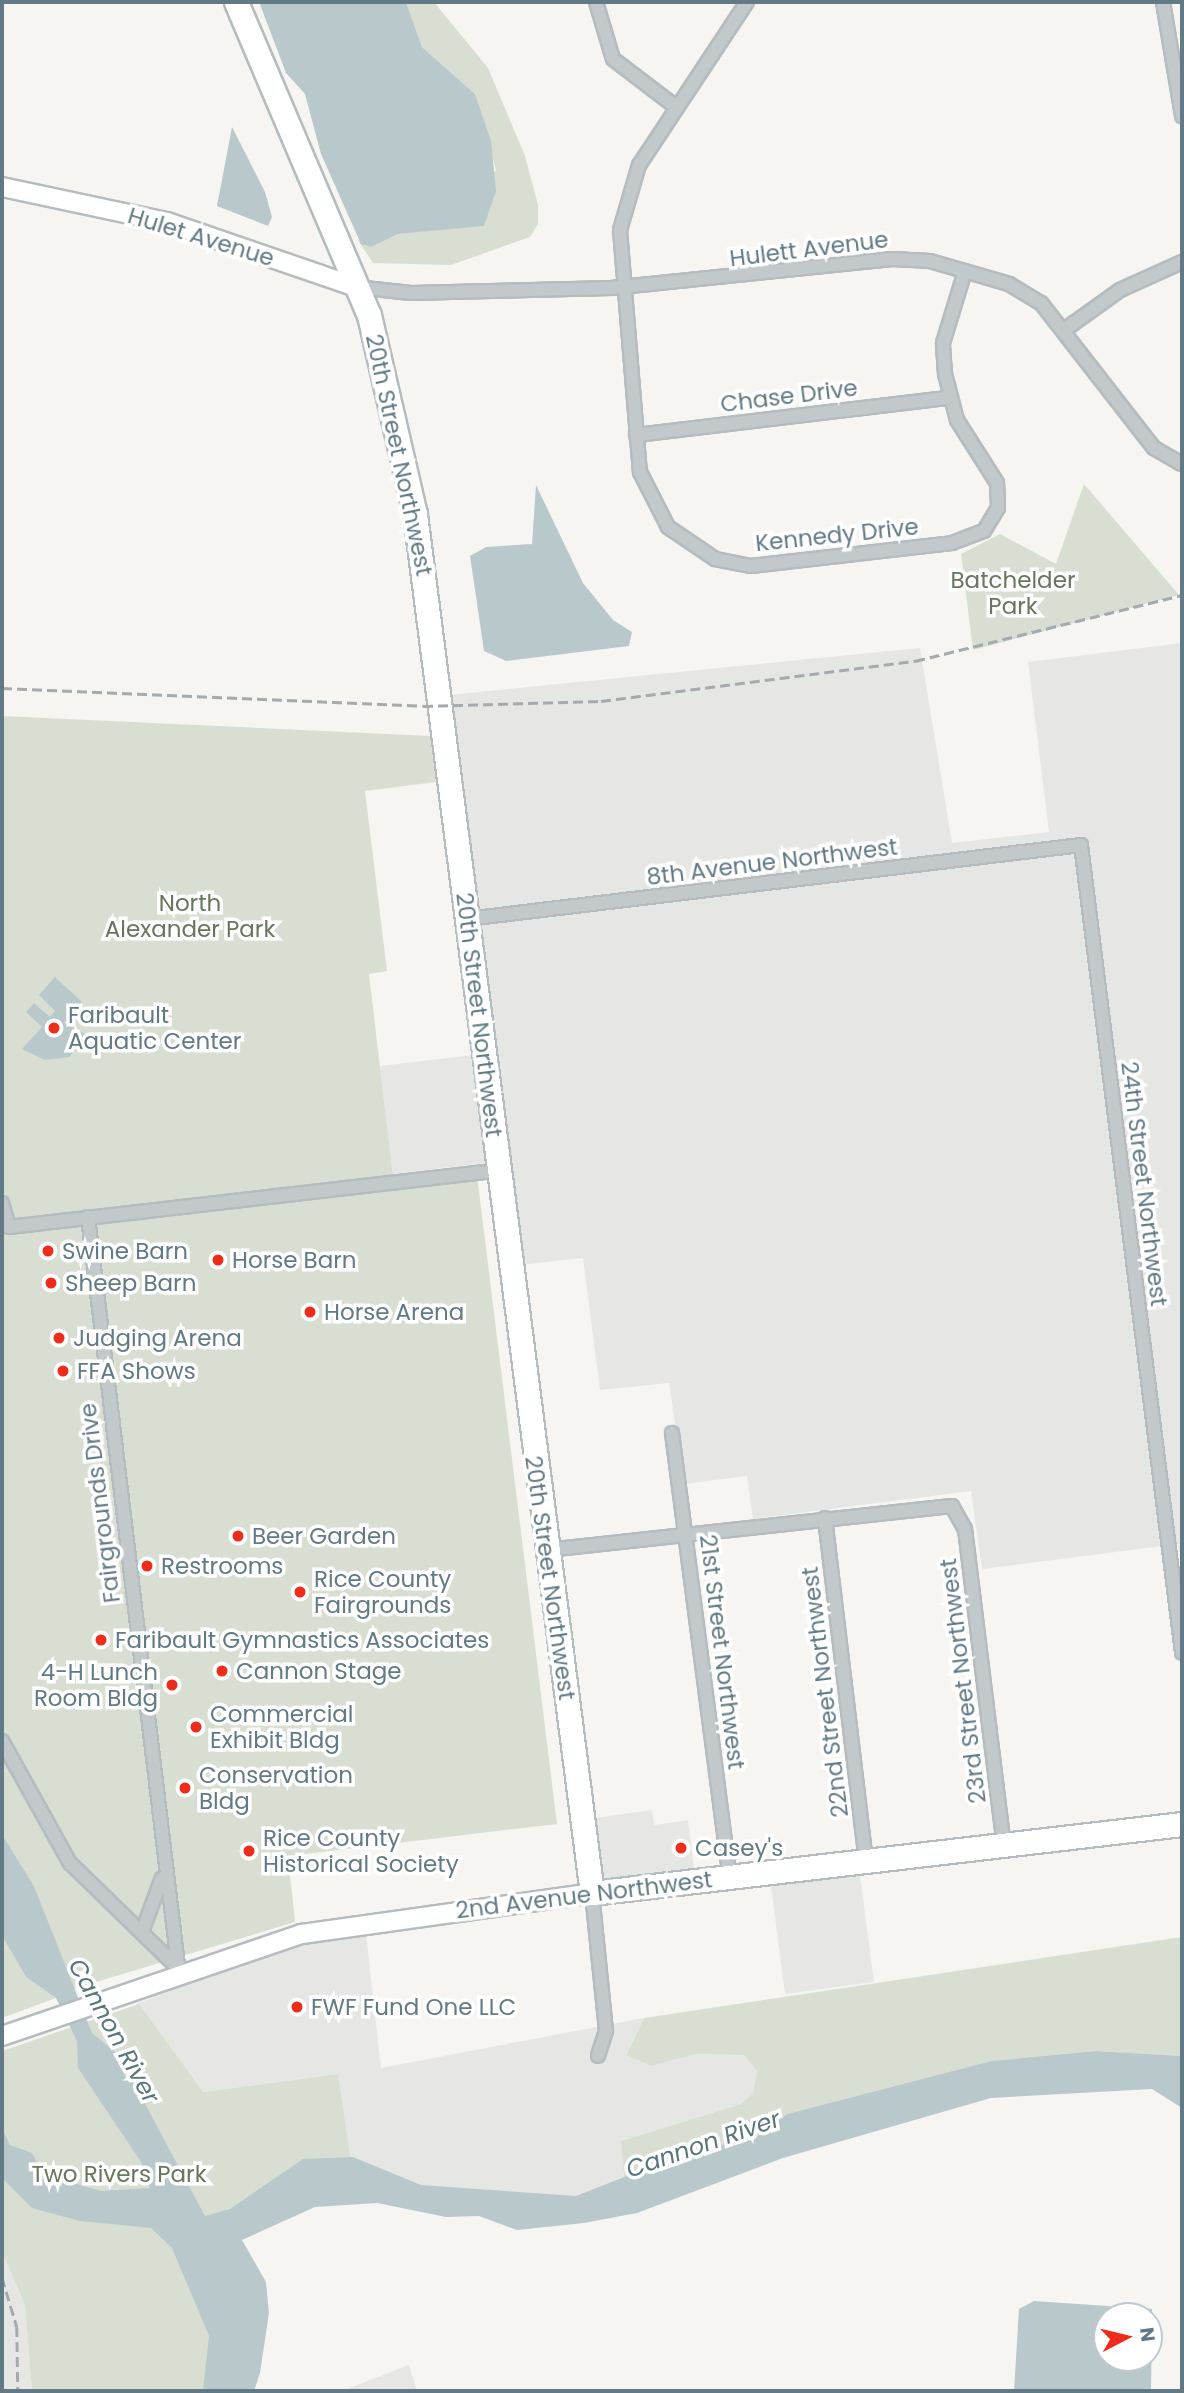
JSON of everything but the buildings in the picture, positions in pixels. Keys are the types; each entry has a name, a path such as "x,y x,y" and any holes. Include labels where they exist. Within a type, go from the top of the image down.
{"highway":[{"name":"20th Street Northwest","path":"236,2 356,287 381,361 420,545 592,1893"},
{"name":"2nd Avenue Northwest","path":"592,1893 1182,1824"}],"street":[{"path":"596,2 613,59 676,107"},
{"name":"Kennedy Drive","path":"747,2 639,165 624,205 622,288 636,435 640,472 655,510 683,540 715,559 751,566 952,543 975,538 990,525 1000,495 947,398 943,343 965,271"},
{"path":"1163,2 1182,116"},
{"name":"Hulet Avenue","path":"2,187 167,222 356,287"},
{"name":"Hulett Avenue","path":"356,287 411,293 622,288 893,259 965,271 1024,291 1067,328 1154,448 1182,464"},
{"path":"1067,328 1120,290 1182,262"},
{"name":"Chase Drive","path":"636,435 947,398"},
{"name":"8th Avenue Northwest","path":"467,919 1081,845"},
{"name":"24th Street Northwest","path":"1081,845 1182,1653"},
{"path":"2,1203 9,1227 498,1170"},
{"name":"Fairgrounds Drive","path":"88,1217 179,1973"},
{"name":"21st Street Northwest","path":"672,1433 730,1877"},
{"name":"23rd Street Northwest","path":"825,1518 943,1504 959,1512 1004,1845"},
{"path":"547,1550 825,1518"},
{"name":"22nd Street Northwest","path":"825,1518 866,1861"},
{"path":"2,1741 70,1863 143,1929 179,1973"},
{"name":"Fairgrounds Drive","path":"143,1929 165,1867"},
{"name":"2nd Avenue Northwest","path":"2,2036 179,1973 320,1930 592,1893"},
{"name":"20th Street Northwest","path":"592,1893 606,2031 598,2056"}],"shaded area":[{"path":"259,2 406,2 422,47 475,94 491,141 496,191 484,226 398,234 371,247 361,244 321,154 305,94 286,73"},
{"path":"232,127 265,192 272,217 268,226 217,206"},
{"path":"536,485 583,583 613,620 632,632 629,646 506,661 484,651 470,556 486,547 532,544"},
{"path":"1182,643 1182,1573 1178,1544 982,1569 971,1491 753,1519 747,1476 684,1484 669,1383 600,1390 583,1258 519,1265 449,695 920,648 952,843 1049,832 1028,662"},
{"path":"55,977 82,1002 64,1023 89,1036 69,1057 45,1060 22,1049 42,1027 26,1012 34,1003 50,1017 55,1011 39,995"},
{"path":"481,1054 494,1162 392,1174 380,1066"},
{"path":"652,1810 654,1825 688,1820 696,1886 599,1897 587,1819"},
{"path":"2,1834 34,1886 92,2033 119,2055 205,2216 230,2209 303,2159 353,2157 421,2185 576,2196 693,2150 754,2139 787,2114 991,2061 1096,2051 1182,2056 1182,2108 1152,2089 991,2098 783,2158 637,2213 584,2223 517,2230 479,2216 446,2217 377,2203 315,2207 242,2240 266,2282 269,2313 260,2373 254,2391 203,2391 209,2336 172,2248 151,2228 80,2221 32,2208 2,2178 2,2128 10,2145 32,2153 45,2175 101,2191 150,2188 141,2162 78,2068 77,2041 56,1998 26,1977 2,1936"},
{"path":"859,1867 874,1982 785,1994 770,1879"},
{"path":"366,1933 381,2068 644,2018 626,2054 650,2066 696,2054 744,2055 757,2071 753,2093 741,2104 621,2141 625,2191 540,2204 353,2176 337,2074 203,2092 136,2004 298,1942"},
{"path":"2,2252 25,2305 32,2391 2,2391"},
{"path":"1034,2301 1093,2305 1093,2372 1151,2372 1151,2391 1014,2391 1019,2309"},
{"path":"409,2365 417,2391 342,2391"}],"green space":[{"path":"406,2 434,2 488,68 525,156 538,205 538,224 530,237 451,265 373,263 357,239 366,246 398,234 446,229 496,170 475,94 422,47"},
{"name":"Batchelder Park","path":"1084,484 1179,595 973,650 961,554 1000,534 1056,564"},
{"name":"North Alexander Park","path":"2,716 430,736 436,782 365,791 387,971 369,974 393,1177 476,1167 557,1824 288,1856 295,1922 73,1989 34,1886 2,1834"},
{"path":"2,1936 26,1977 56,1998 2,2018"},
{"path":"1182,1937 1182,2056 1096,2051 991,2061 787,2114 754,2139 693,2150 624,2178 621,2141 741,2104 753,2093 757,2071 744,2055 696,2054 651,2066 626,2055 644,2018"},
{"name":"Two Rivers Park","path":"139,2004 203,2092 338,2074 353,2176 215,2242 239,2391 32,2391 25,2305 2,2252 2,2051"}],"railway":[{"path":"2,688 423,706 601,701 915,661 1182,595"},
{"path":"2,2277 17,2327 18,2391"}],"place":[{"name":"Faribault Aquatic Center","path":"54,1028"},
{"name":"Swine Barn","path":"48,1251"},
{"name":"Horse Barn","path":"218,1260"},
{"name":"Sheep Barn","path":"51,1283"},
{"name":"Horse Arena","path":"310,1312"},
{"name":"Judging Arena","path":"59,1338"},
{"name":"FFA Shows","path":"63,1371"},
{"name":"Beer Garden","path":"238,1536"},
{"name":"Restrooms","path":"147,1566"},
{"name":"Rice County Fairgrounds","path":"300,1592"},
{"name":"Faribault Gymnastics Associates","path":"101,1640"},
{"name":"Cannon Stage","path":"222,1671"},
{"name":"4-H Lunch Room Bldg","path":"172,1685"},
{"name":"Commercial Exhibit Bldg","path":"196,1727"},
{"name":"Conservation Bldg","path":"185,1788"},
{"name":"Casey's","path":"681,1848"},
{"name":"Rice County Historical Society","path":"249,1851"},
{"name":"FWF Fund One LLC","path":"297,2007"}],"water label":[{"name":"Cannon River","path":"114,2031"},
{"name":"Cannon River","path":"703,2144"}]}
